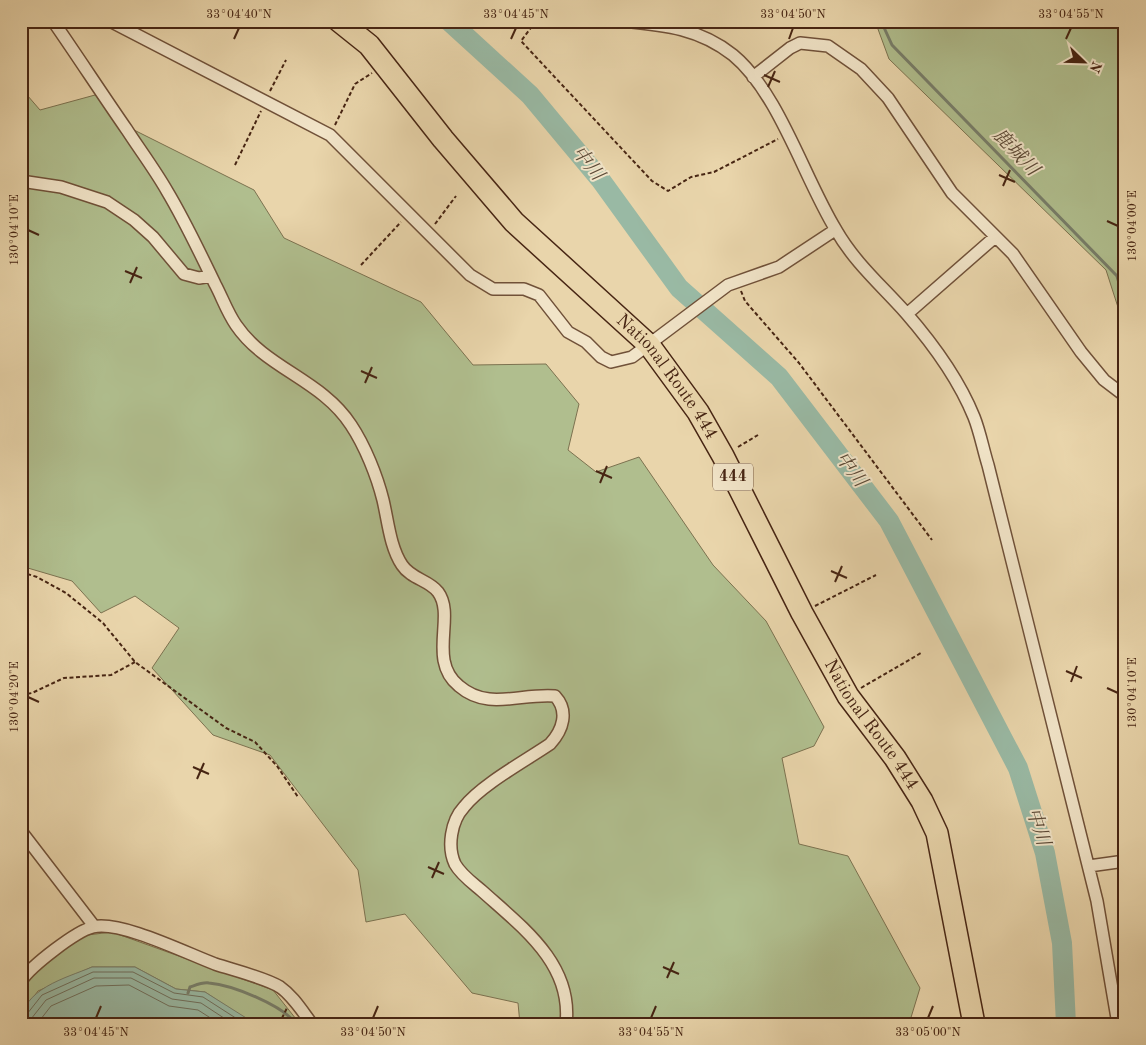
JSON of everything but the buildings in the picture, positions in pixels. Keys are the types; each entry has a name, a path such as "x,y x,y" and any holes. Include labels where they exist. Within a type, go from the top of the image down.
{"highway":[{"name":"National Route 444","path":"339,21 368,45 443,139 514,222 649,345 698,412 723,456 802,613 848,696 895,758 922,801 937,833 974,1024"}],"street":[{"path":"53,21 167,190 235,324 251,344 268,358 320,390 336,405 352,425 382,496 394,548 402,566 410,574 432,586 440,594 443,604 442,655 449,675 458,686 474,696 491,701 539,695 555,696 562,704 563,721 558,735 550,744 478,793 462,808 453,830 450,847 456,865 533,938 552,961 562,982 567,1015 566,1024"},
{"path":"110,21 330,135 470,275 493,289 524,289 539,295 568,332 586,342 601,357 611,362 632,357 674,324 733,283 779,267 835,230"},
{"path":"623,21 656,24 697,32 734,56 753,77 776,111 835,230 860,266 907,314 931,343 959,386 975,418 1089,866 1097,901 1118,1024"},
{"path":"753,77 790,48 800,43 828,46 861,69 888,98 952,193 1013,254 1104,380 1125,396"},
{"path":"21,181 61,187 107,202 134,220 153,237 184,274 199,278 211,276"},
{"path":"907,314 995,237"},
{"path":"21,831 94,926"},
{"path":"1089,866 1125,861"},
{"path":"21,981 28,971 78,934 94,926 111,927 158,940 204,960 279,986 292,997 312,1024"}],"path":[{"path":"536,21 521,41 652,181 668,191 691,178 714,172 788,134"},
{"path":"330,135 355,84 384,64"},
{"path":"428,234 456,196"},
{"path":"361,265 408,215"},
{"path":"733,283 745,301 800,363 932,540"},
{"path":"723,456 758,435"},
{"path":"21,572 37,577 73,598 104,622 135,662 226,728 254,742 277,766 298,797"},
{"path":"802,613 876,575"},
{"path":"848,696 921,653"},
{"path":"21,695 32,693 64,678 111,675 135,662"},
{"path":"279,1024 287,1009"}],"shaded area":[{"path":"875,21 1125,21 1125,329 1106,270 889,59"},
{"path":"21,88 40,110 95,95 134,130 254,190 284,238 421,302 473,365 546,364 579,404 568,450 596,472 639,457 713,565 766,621 824,727 814,746 782,758 799,844 848,856 920,988 909,1024 520,1024 518,1003 472,993 405,914 366,922 358,870 270,755 213,735 152,668 179,628 135,596 101,613 72,581 21,566"},
{"path":"112,932 273,990 300,1024 249,1024 250,1022 205,992 176,989 135,967 92,967 38,991 21,1014 21,959 28,964 63,938"}],"water":[{"path":"92,967 135,967 176,989 205,992 251,1021 249,1024 21,1024 23,1012 28,1002 37,993 47,986"}],"waterway":[{"name":"中川","path":"449,21 530,95 600,179 679,288 779,377 889,521 1018,768 1045,853 1062,943 1066,1024"},
{"name":"鹿城川","path":"881,21 892,45 1117,276 1125,305"},
{"path":"188,993 190,987 204,983 230,988 269,1003 296,1024"}]}
